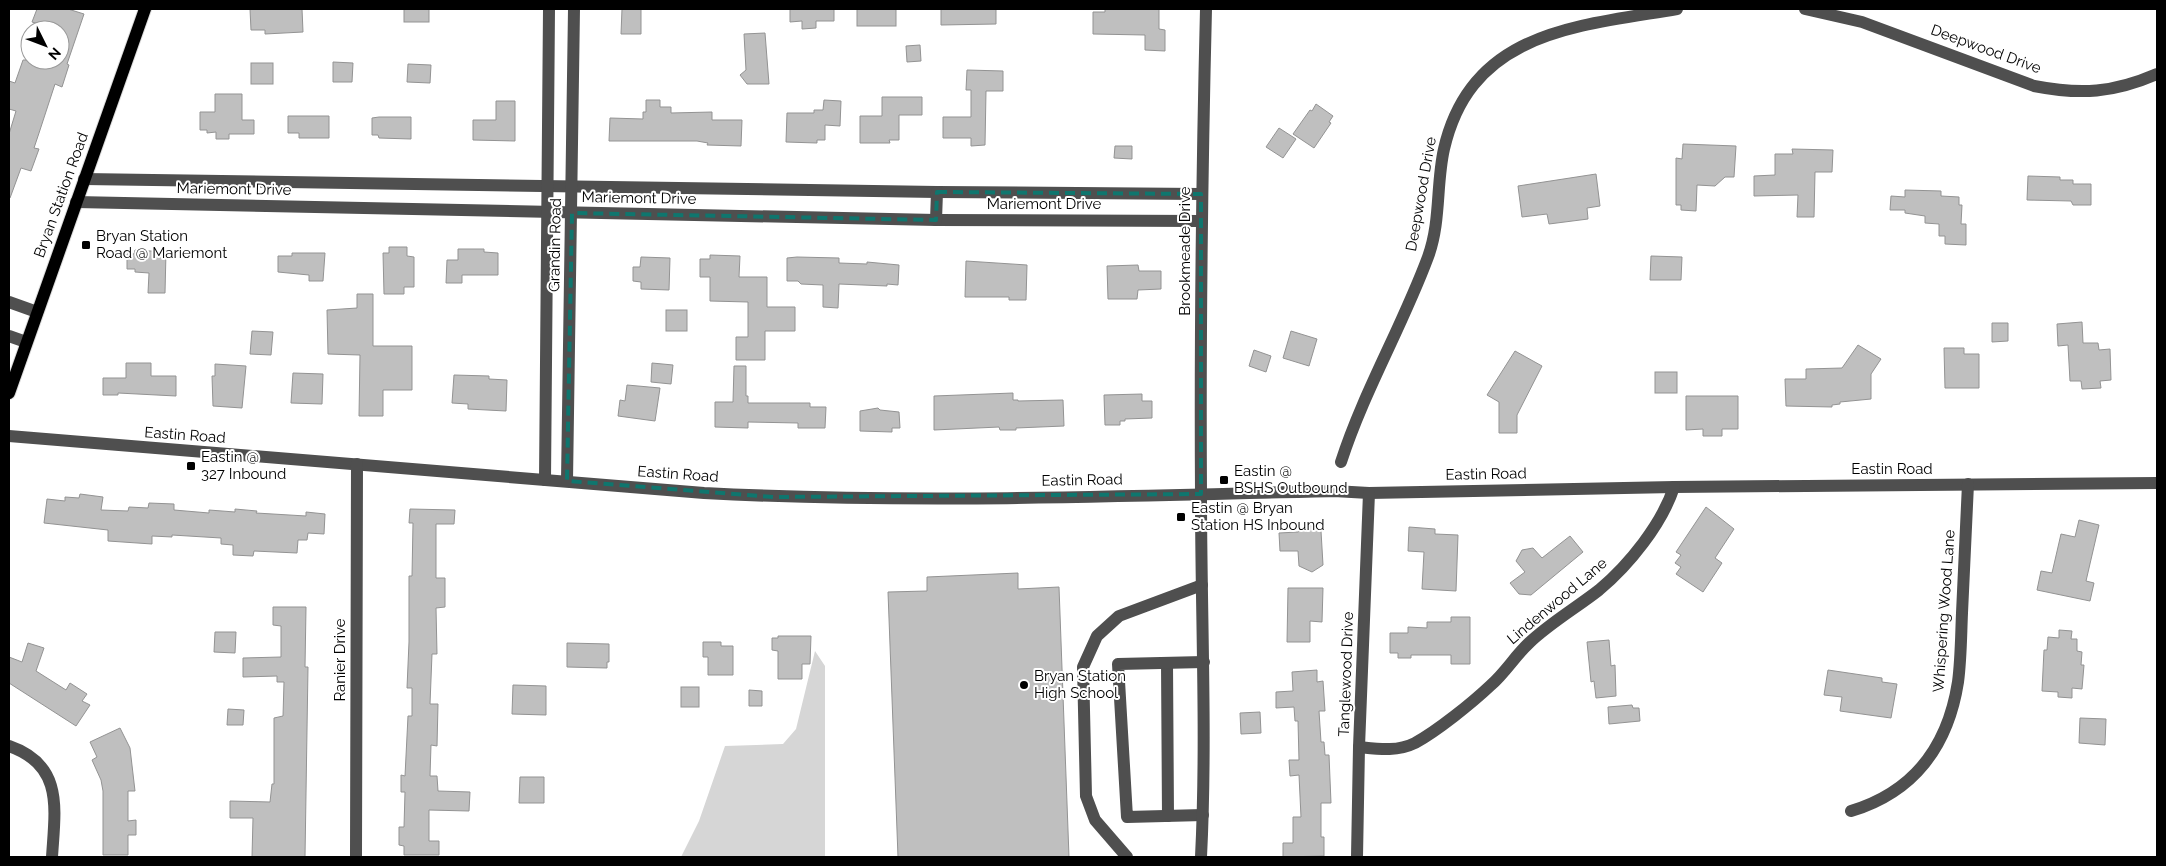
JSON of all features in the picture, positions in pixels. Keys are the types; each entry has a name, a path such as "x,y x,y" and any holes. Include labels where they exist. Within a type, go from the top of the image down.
{"main road":[{"name":"Bryan Station Road","path":"9,393 145,9"}],"street":[{"name":"Grandin Road","path":"545,480 549,9"},
{"name":"Grandin Road","path":"567,481 573,186 574,9"},
{"name":"Brookmeade Drive","path":"1200,857 1203,815 1204,662 1201,494 1201,221 1206,9"},
{"name":"Deepwood Drive","path":"1341,462 1352,427 1429,256 1437,217 1446,144 1452,121 1476,80 1508,53 1531,41 1616,20 1678,9"},
{"name":"Deepwood Drive","path":"1805,9 1862,22 2034,86 2061,91 2105,91 2157,74"},
{"name":"Mariemont Drive","path":"84,179 937,192 1202,194"},
{"path":"936,220 937,192"},
{"name":"Mariemont Drive","path":"76,202 936,220 1201,221"},
{"path":"9,302 37,312"},
{"path":"9,336 26,342"},
{"name":"Eastin Road","path":"9,436 704,493 783,497 907,499 1334,491 1370,493 1674,486 2157,483"},
{"name":"Ranier Drive","path":"356,857 357,464"},
{"name":"Whispering Wood Lane","path":"1851,811 1870,806 1902,786 1920,770 1934,751 1946,728 1958,680 1968,484"},
{"name":"Lindenwood Lane","path":"1359,746 1383,750 1414,744 1492,685 1519,652 1535,637 1600,589 1616,573 1658,522 1667,506 1674,486"},
{"name":"Tanglewood Drive","path":"1357,857 1359,746 1370,493"},
{"path":"1127,857 1095,820 1086,796 1083,667 1096,636 1119,616 1202,585"},
{"path":"1203,815 1127,817 1118,664 1204,662"},
{"path":"1167,663 1168,816"},
{"path":"9,746 36,760 47,775 53,794 52,857"}],"highlighted area":[{"path":"937,192 1201,194 1201,494 774,497 567,481 572,213 936,220"}],"shaded area":[{"path":"815,651 825,666 825,857 681,857 699,821 725,746 783,744 796,729"}],"building":[{"path":"37,9 68,9 84,14 70,55 70,20 33,20"},
{"path":"250,9 302,9 303,32 265,34 265,30 251,30"},
{"path":"404,9 429,9 429,22 404,22"},
{"path":"622,9 641,9 641,34 621,34"},
{"path":"790,9 834,9 834,21 816,21 816,28 802,29 802,21 790,22"},
{"path":"857,9 896,9 896,26 857,26"},
{"path":"941,9 996,9 996,24 941,25"},
{"path":"1105,9 1159,9 1159,29 1165,30 1165,51 1145,50 1145,35 1093,34 1093,12 1105,12"},
{"path":"765,33 769,84 747,84 740,75 746,70 744,34"},
{"path":"920,45 921,61 907,62 906,46"},
{"path":"333,62 353,63 352,82 333,82"},
{"path":"251,63 273,63 273,84 251,84"},
{"path":"408,64 431,65 430,83 407,82"},
{"path":"20,69 67,70 62,87 55,84 34,148 39,149 31,171 21,168 9,198 9,134 16,111 9,109 9,81 15,83"},
{"path":"967,70 1003,71 1003,91 986,91 985,145 971,146 971,138 943,138 943,117 971,117 971,90 966,90"},
{"path":"215,94 242,94 242,120 254,120 254,134 229,134 229,139 216,139 216,132 207,133 207,130 200,130 200,112 215,112"},
{"path":"882,97 922,97 922,115 899,115 899,140 889,140 890,143 860,143 860,116 882,116"},
{"path":"646,100 660,100 660,107 671,107 671,113 712,112 712,120 742,120 741,146 707,145 708,143 697,141 609,141 610,118 643,119 643,112 646,112"},
{"path":"824,100 841,101 840,126 825,125 825,140 817,140 817,143 786,142 787,113 814,113 814,110 823,110"},
{"path":"496,101 515,101 515,141 473,140 473,120 496,120"},
{"path":"1316,104 1333,116 1329,122 1331,123 1314,148 1293,134"},
{"path":"288,116 329,116 329,138 299,138 299,133 288,133"},
{"path":"411,117 411,139 379,138 378,135 372,135 372,118"},
{"path":"1279,128 1296,139 1283,158 1266,147"},
{"path":"1683,144 1736,146 1734,177 1725,177 1715,186 1697,185 1696,211 1681,210 1681,205 1676,205 1676,158 1682,159"},
{"path":"1115,146 1132,146 1132,159 1114,158"},
{"path":"1792,149 1833,150 1832,172 1815,172 1814,217 1797,217 1798,195 1754,196 1754,176 1775,175 1775,154 1793,154"},
{"path":"1596,174 1600,206 1587,208 1588,219 1549,224 1547,214 1522,217 1518,186"},
{"path":"2028,176 2060,177 2060,180 2073,180 2073,184 2091,184 2091,205 2073,205 2071,201 2027,200"},
{"path":"1905,190 1941,191 1941,196 1959,197 1959,205 1962,205 1961,224 1966,224 1966,245 1945,244 1945,236 1939,236 1939,224 1925,223 1925,216 1905,213 1905,210 1890,210 1891,196 1905,197"},
{"path":"389,247 407,247 407,256 414,257 414,287 404,287 404,294 384,294 383,253 389,253"},
{"path":"458,249 484,249 484,252 498,253 498,275 462,275 462,283 446,283 447,260 458,260"},
{"path":"135,250 166,252 165,293 148,293 149,273 135,272 135,269 127,269 127,254 134,254"},
{"path":"292,253 325,253 323,281 309,281 309,275 278,272 278,256 292,256"},
{"path":"710,255 740,256 739,277 767,277 767,307 795,307 795,331 765,331 765,360 736,360 736,337 748,337 748,302 710,301 710,277 700,277 700,259 710,259"},
{"path":"1651,256 1682,257 1681,280 1650,280"},
{"path":"641,257 670,258 669,290 641,289 641,282 633,281 633,267 640,267"},
{"path":"787,258 839,258 839,263 867,264 867,262 899,265 898,285 839,284 838,308 823,307 823,285 787,281"},
{"path":"966,261 1027,265 1026,300 1009,300 1009,297 965,297"},
{"path":"1138,265 1139,271 1161,271 1161,289 1138,290 1137,299 1108,299 1107,266"},
{"path":"357,294 373,294 373,346 412,346 412,390 383,390 383,416 359,416 360,355 328,354 327,310 357,308"},
{"path":"666,310 687,310 687,331 666,331"},
{"path":"2082,322 2083,343 2098,343 2099,350 2110,349 2111,380 2100,381 2101,388 2082,389 2081,381 2070,381 2068,345 2058,346 2057,324"},
{"path":"1992,323 2008,323 2008,341 1992,342"},
{"path":"252,331 273,332 271,355 250,354"},
{"path":"1291,331 1317,339 1309,366 1283,358"},
{"path":"1858,345 1881,359 1871,374 1871,399 1840,402 1840,404 1832,405 1832,407 1786,406 1785,379 1806,379 1806,369 1842,368"},
{"path":"1944,348 1964,348 1964,354 1979,354 1979,388 1945,388"},
{"path":"1254,350 1271,356 1266,372 1249,366"},
{"path":"1515,351 1542,366 1517,415 1517,433 1499,433 1499,402 1487,395"},
{"path":"126,363 151,363 151,376 176,376 176,396 118,393 118,395 103,395 103,378 126,378"},
{"path":"652,363 673,365 671,384 651,382"},
{"path":"215,364 246,366 242,408 213,406 212,376 215,376"},
{"path":"734,366 746,366 746,396 748,396 748,403 810,403 810,407 826,407 825,428 798,428 798,423 748,422 748,428 715,427 715,402 733,402"},
{"path":"1655,372 1677,372 1677,393 1655,393"},
{"path":"293,373 323,374 322,404 291,403"},
{"path":"454,375 489,376 489,379 507,380 506,411 468,409 468,404 452,403"},
{"path":"627,385 660,388 655,421 618,416 620,400 625,401"},
{"path":"1013,393 1013,400 1018,401 1063,400 1064,426 1016,428 1016,430 1000,430 999,427 934,430 934,396"},
{"path":"1142,394 1142,401 1152,401 1152,418 1125,419 1125,421 1120,421 1120,425 1105,425 1104,395"},
{"path":"1686,396 1738,396 1738,429 1722,429 1722,436 1703,436 1703,429 1686,430"},
{"path":"878,408 880,410 899,412 900,428 892,428 892,432 860,431 860,411"},
{"path":"80,494 103,497 101,510 128,511 129,507 148,508 149,503 174,504 174,510 209,513 209,510 235,512 235,509 257,511 256,513 306,516 306,512 325,514 324,534 308,533 307,540 298,540 297,553 254,551 253,556 233,555 233,545 221,544 221,538 172,535 172,537 152,536 152,544 108,541 108,530 44,523 47,499 65,501 65,497 79,498"},
{"path":"1706,507 1734,529 1715,558 1722,563 1703,592 1676,574 1681,567 1675,563 1681,555 1676,552"},
{"path":"410,509 455,510 454,524 436,524 436,578 445,578 445,607 436,608 437,654 432,654 430,704 438,704 437,746 431,745 430,776 437,776 438,791 470,792 469,811 429,810 429,841 439,841 439,855 404,855 404,846 399,845 399,827 404,827 405,792 401,792 401,775 405,776 408,716 412,716 412,688 407,688 409,576 412,576 413,523 409,523"},
{"path":"2079,520 2099,525 2086,581 2094,583 2090,601 2037,590 2041,571 2052,573 2061,534 2075,537"},
{"path":"1309,525 1321,531 1323,565 1312,572 1299,566 1298,551 1280,551 1279,533 1298,532"},
{"path":"1409,527 1435,529 1435,534 1458,535 1456,591 1422,589 1424,552 1408,551"},
{"path":"1570,536 1583,552 1531,595 1519,594 1510,583 1525,572 1516,561 1522,550 1533,548 1542,558"},
{"name":"Bryan Station High School","path":"1018,573 1018,589 1059,587 1069,857 898,857 888,592 927,591 927,577"},
{"path":"1288,588 1323,588 1322,622 1310,621 1310,642 1287,642"},
{"path":"273,607 306,607 305,667 308,667 305,857 252,857 253,818 230,818 230,801 270,802 272,784 274,784 274,718 283,716 284,682 277,682 277,676 243,677 243,658 281,657 281,626 273,625"},
{"path":"1451,617 1470,617 1470,664 1451,664 1451,655 1411,655 1411,658 1398,658 1398,653 1390,653 1390,633 1408,633 1408,627 1427,628 1427,622 1451,622"},
{"path":"2059,630 2072,631 2071,639 2077,639 2077,651 2082,652 2081,665 2084,665 2082,689 2072,688 2072,698 2058,697 2058,692 2042,691 2044,650 2047,650 2048,637 2059,638"},
{"path":"215,632 236,632 235,653 214,652"},
{"path":"778,636 811,636 810,664 802,664 802,679 778,679 778,651 772,650 772,638 778,638"},
{"path":"1609,640 1611,666 1615,665 1616,696 1596,698 1594,681 1591,682 1587,642"},
{"path":"703,642 721,642 721,646 733,646 733,675 708,675 708,657 703,657"},
{"path":"28,643 44,648 36,671 66,690 70,683 87,694 82,701 90,705 76,726 9,683 9,657 22,662"},
{"path":"567,643 609,644 607,668 567,667"},
{"path":"1317,670 1317,682 1323,681 1325,711 1319,711 1321,742 1324,742 1325,755 1329,755 1331,803 1321,803 1321,837 1324,837 1324,856 1283,857 1283,843 1293,843 1293,817 1301,817 1299,775 1290,776 1289,760 1299,760 1298,721 1295,721 1294,707 1276,708 1276,692 1293,691 1292,672"},
{"path":"1828,670 1882,678 1882,682 1897,684 1891,718 1840,711 1842,697 1824,695"},
{"path":"513,685 546,686 546,715 512,714"},
{"path":"681,687 699,687 699,707 681,707"},
{"path":"749,690 762,691 762,706 749,706"},
{"path":"1632,705 1633,708 1639,708 1640,721 1609,724 1608,707"},
{"path":"228,709 244,710 243,725 227,725"},
{"path":"1260,712 1261,733 1241,734 1240,713"},
{"path":"2080,718 2106,719 2105,745 2079,743"},
{"path":"120,728 130,748 135,791 128,791 128,821 136,820 136,835 128,835 128,855 103,855 103,791 101,780 92,760 97,757 90,742"},
{"path":"520,777 544,777 544,803 519,803"}],"place":[{"name":"Bryan Station Road @ Mariemont","path":"86,245"},
{"name":"Eastin @ 327 Inbound","path":"191,466"},
{"name":"Eastin @ BSHS Outbound","path":"1224,480"},
{"name":"Eastin @ Bryan Station HS Inbound","path":"1181,517"},
{"name":"Bryan Station High School","path":"1024,685"}]}
